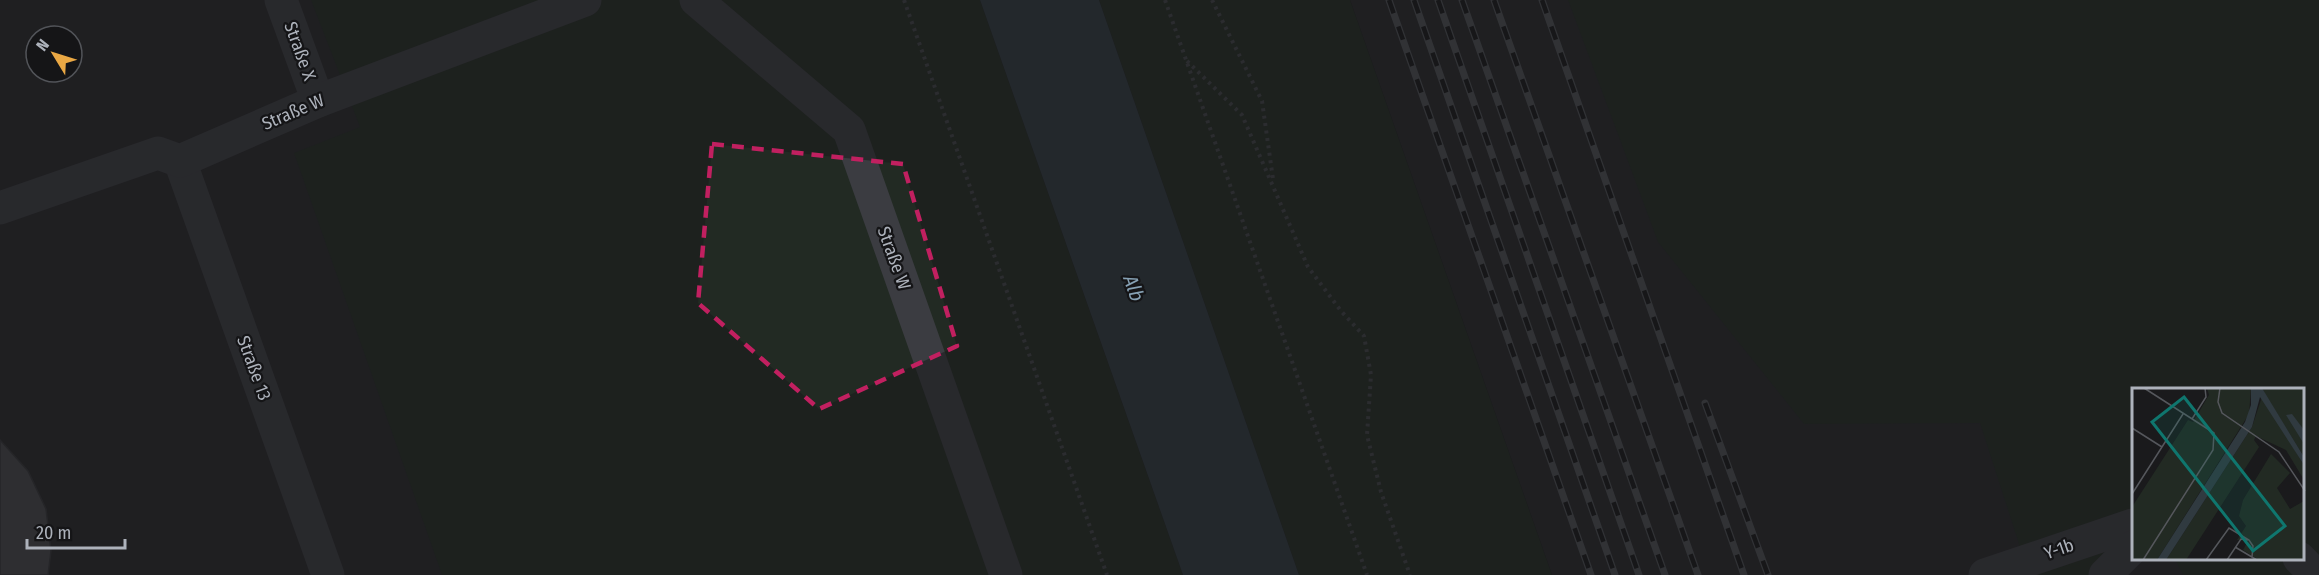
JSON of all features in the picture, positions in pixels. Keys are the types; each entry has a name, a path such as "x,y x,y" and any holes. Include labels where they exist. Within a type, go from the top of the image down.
{"street":[{"name":"Straße X","path":"281,0 318,101"},
{"name":"Straße W","path":"180,161 318,101 585,0"},
{"name":"Straße W","path":"696,0 849,130 1006,575"},
{"path":"0,208 158,153 180,161"},
{"name":"Straße 13","path":"180,161 328,575"},
{"name":"Y-1b","path":"1985,575 2132,525"},
{"path":"2105,575 2132,548"},
{"path":"2301,560 2316,575"}],"path":[{"path":"904,0 1107,575"},
{"path":"1166,0 1367,575"},
{"path":"1212,0 1262,101 1273,184"},
{"path":"1186,59 1242,115 1308,267 1341,311 1364,336 1371,375 1367,435 1381,492 1410,575"}],"highlighted area":[{"path":"712,144 903,164 957,346 819,409 698,303"}],"shaded area":[{"path":"0,0 830,0 1031,575 0,575"},
{"path":"311,0 980,0 1183,575 442,575 294,153 360,127"},
{"path":"1099,0 1350,0 1552,575 1299,575"},
{"path":"1350,0 2319,0 2319,575 1552,575"},
{"path":"1568,0 2319,0 2319,575 2183,575 2176,560 2304,560 2304,388 2132,388 2132,556 2088,575 2029,575 1980,423 1804,424 1658,242"}],"water":[{"name":"Alb","path":"980,0 1099,0 1299,575 1183,575"}],"building":[{"path":"0,440 28,471 46,509 51,551 48,575 0,575"}],"railway":[{"path":"1389,0 1591,575"},
{"path":"1414,0 1615,575"},
{"path":"1438,0 1639,575"},
{"path":"1462,0 1665,575"},
{"path":"1494,0 1698,575"},
{"path":"1542,0 1744,575"},
{"path":"1705,403 1768,575"}]}
